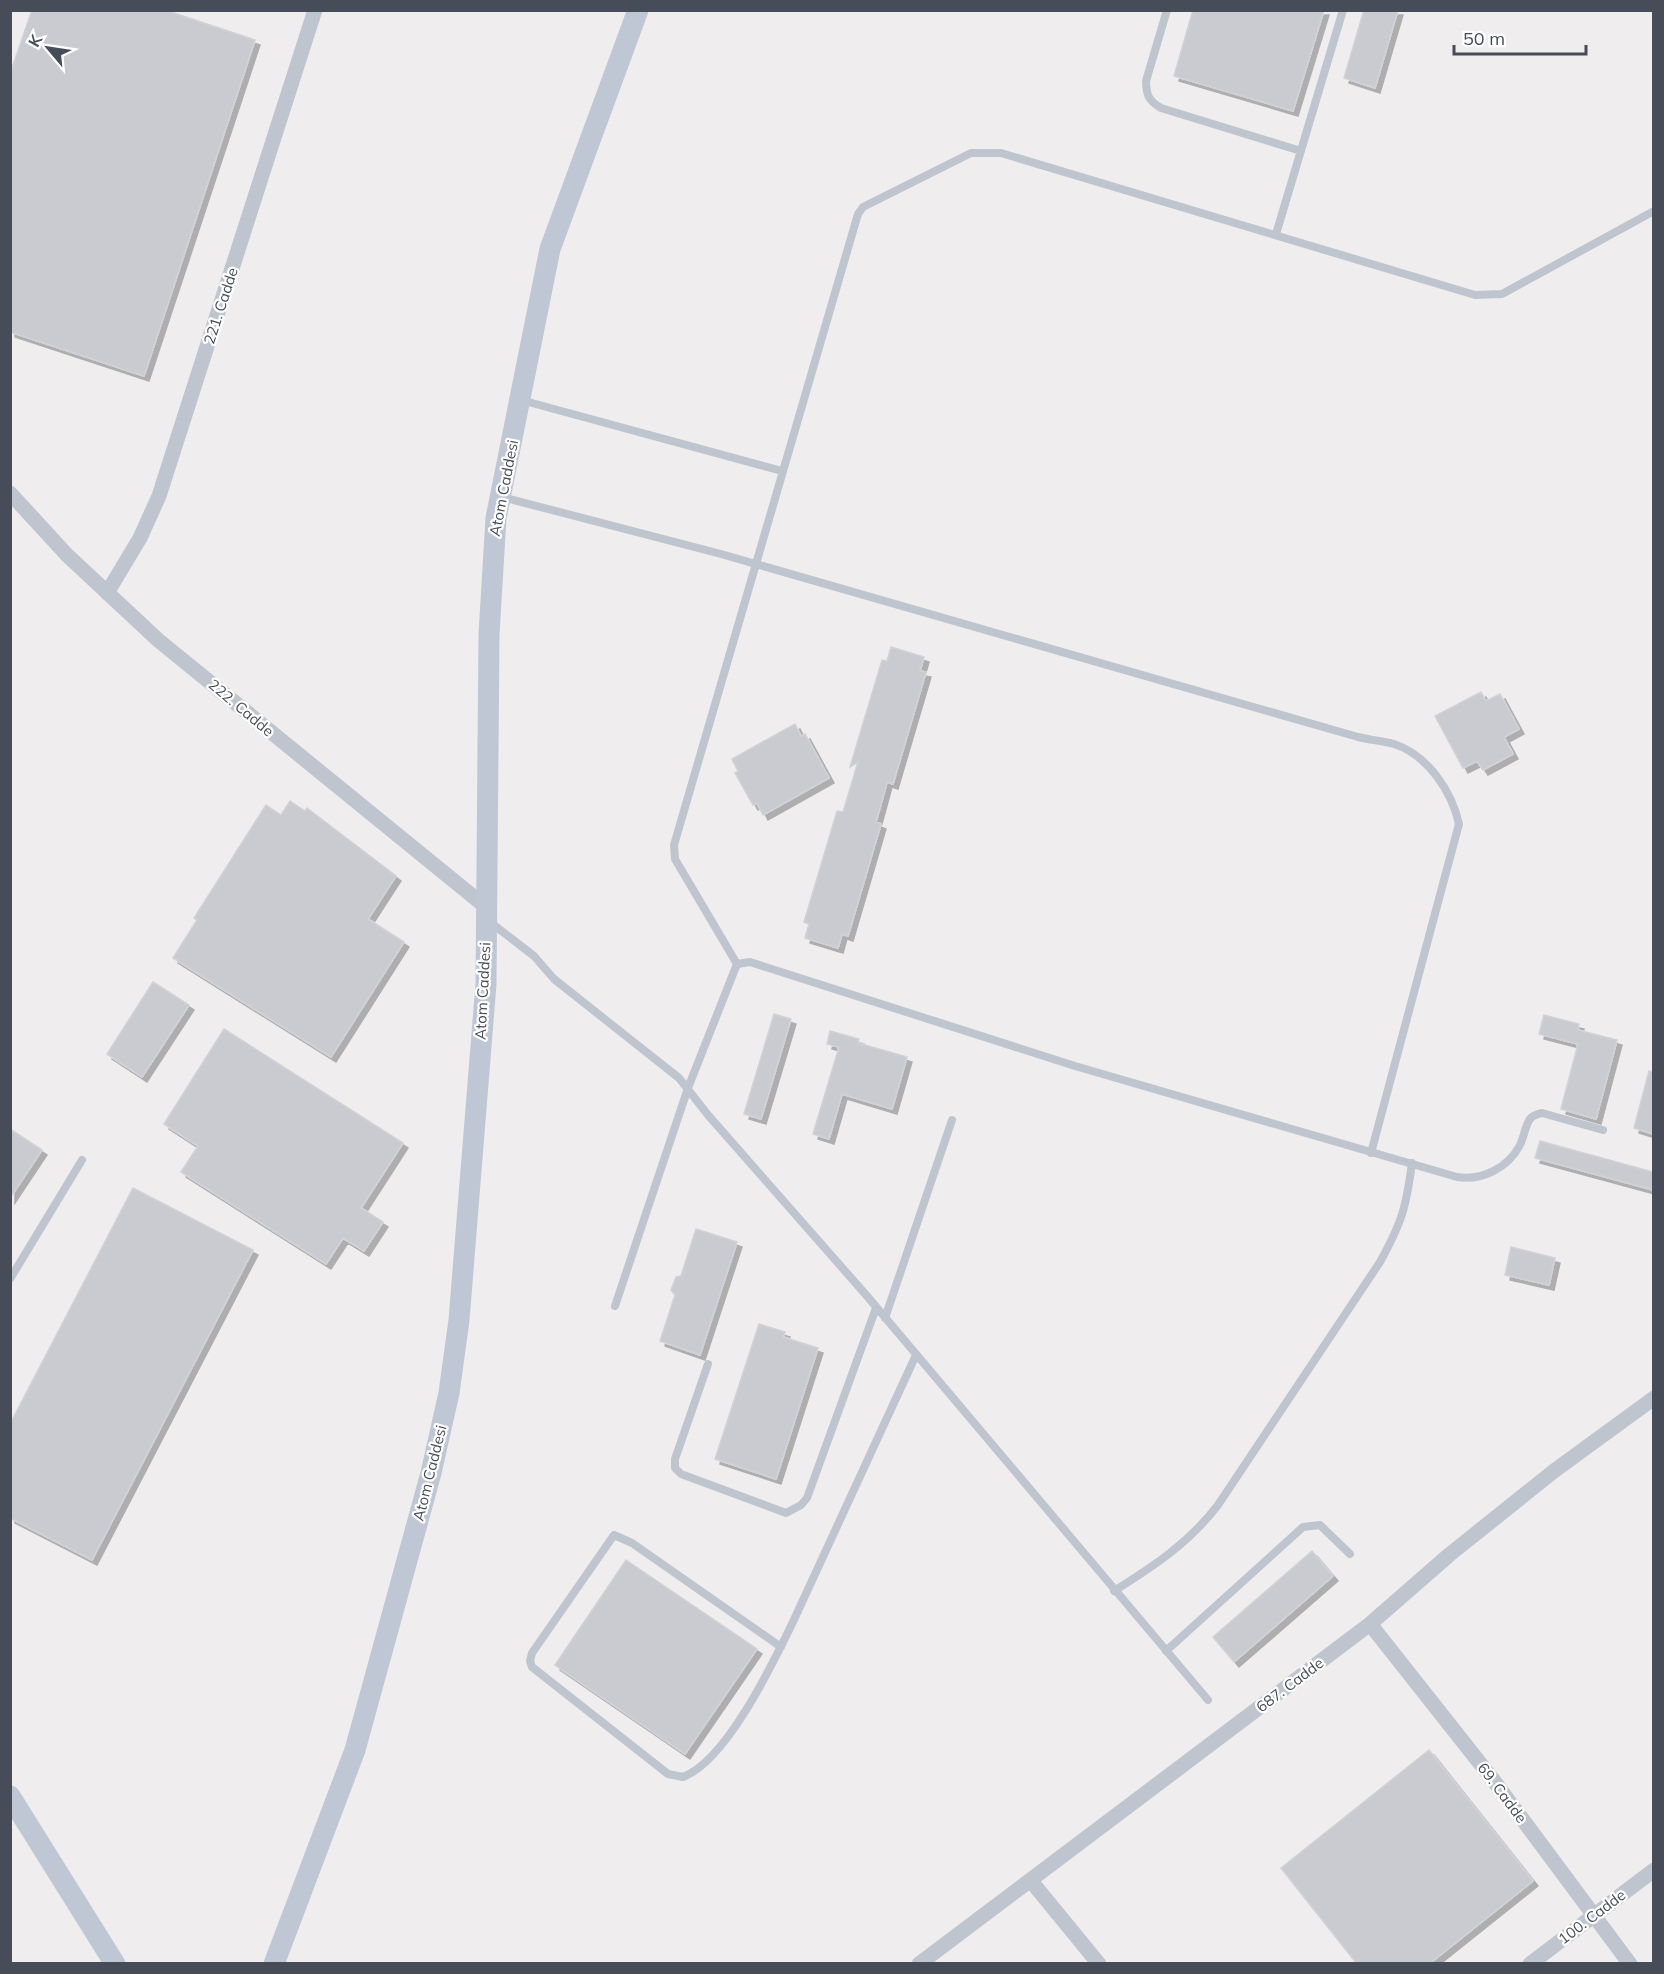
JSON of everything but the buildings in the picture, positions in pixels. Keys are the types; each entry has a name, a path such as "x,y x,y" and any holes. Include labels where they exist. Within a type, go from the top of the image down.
{"street":[{"name":"221. Cadde","path":"107,593 140,538 159,496 315,10"},
{"name":"Atom Caddesi","path":"274,1964 355,1750 431,1473 449,1393 459,1320 486,984 489,634 493,544 500,496 550,249 638,10"},
{"name":"222. Cadde","path":"10,493 67,555 176,655 486,913"},
{"name":"687. Cadde","path":"919,1964 1370,1624 1449,1555 1653,1398"},
{"name":"69. Cadde","path":"1370,1624 1494,1781 1592,1916 1630,1964"},
{"path":"10,1796 115,1964"},
{"name":"100. Cadde","path":"1530,1964 1653,1870"},
{"path":"1031,1881 1099,1964"}],"lane":[{"path":"1167,10 1146,81 1146,93 1151,102 1161,108 1301,151"},
{"path":"1276,234 1343,10"},
{"path":"737,963 675,860 673,852 676,834 858,214 867,204 952,160 971,153 1001,153 1475,295 1489,296 1502,294 1653,211"},
{"path":"521,400 782,471"},
{"path":"500,496 754,564 1358,737 1394,744 1421,761 1444,784 1459,824 1371,1153"},
{"path":"486,913 534,956 554,979 679,1078 708,1115 885,1318 1208,1700"},
{"path":"737,963 750,962 1075,1066 1457,1177 1477,1178 1494,1171 1514,1156 1530,1119 1542,1113 1603,1130"},
{"path":"615,1306 688,1088 737,963"},
{"path":"885,1318 952,1120"},
{"path":"10,1279 82,1160"},
{"path":"1114,1591 1156,1565 1192,1536 1218,1505 1380,1262 1404,1213 1412,1164"},
{"path":"708,1364 675,1459 675,1468 681,1474 786,1513 801,1505 807,1498 876,1308"},
{"path":"781,1647 632,1543 614,1535 532,1653 530,1661 532,1667 668,1774 683,1777 701,1767 718,1748 758,1693 781,1647 916,1355"},
{"path":"1166,1651 1303,1527 1320,1526 1350,1554"}]}
